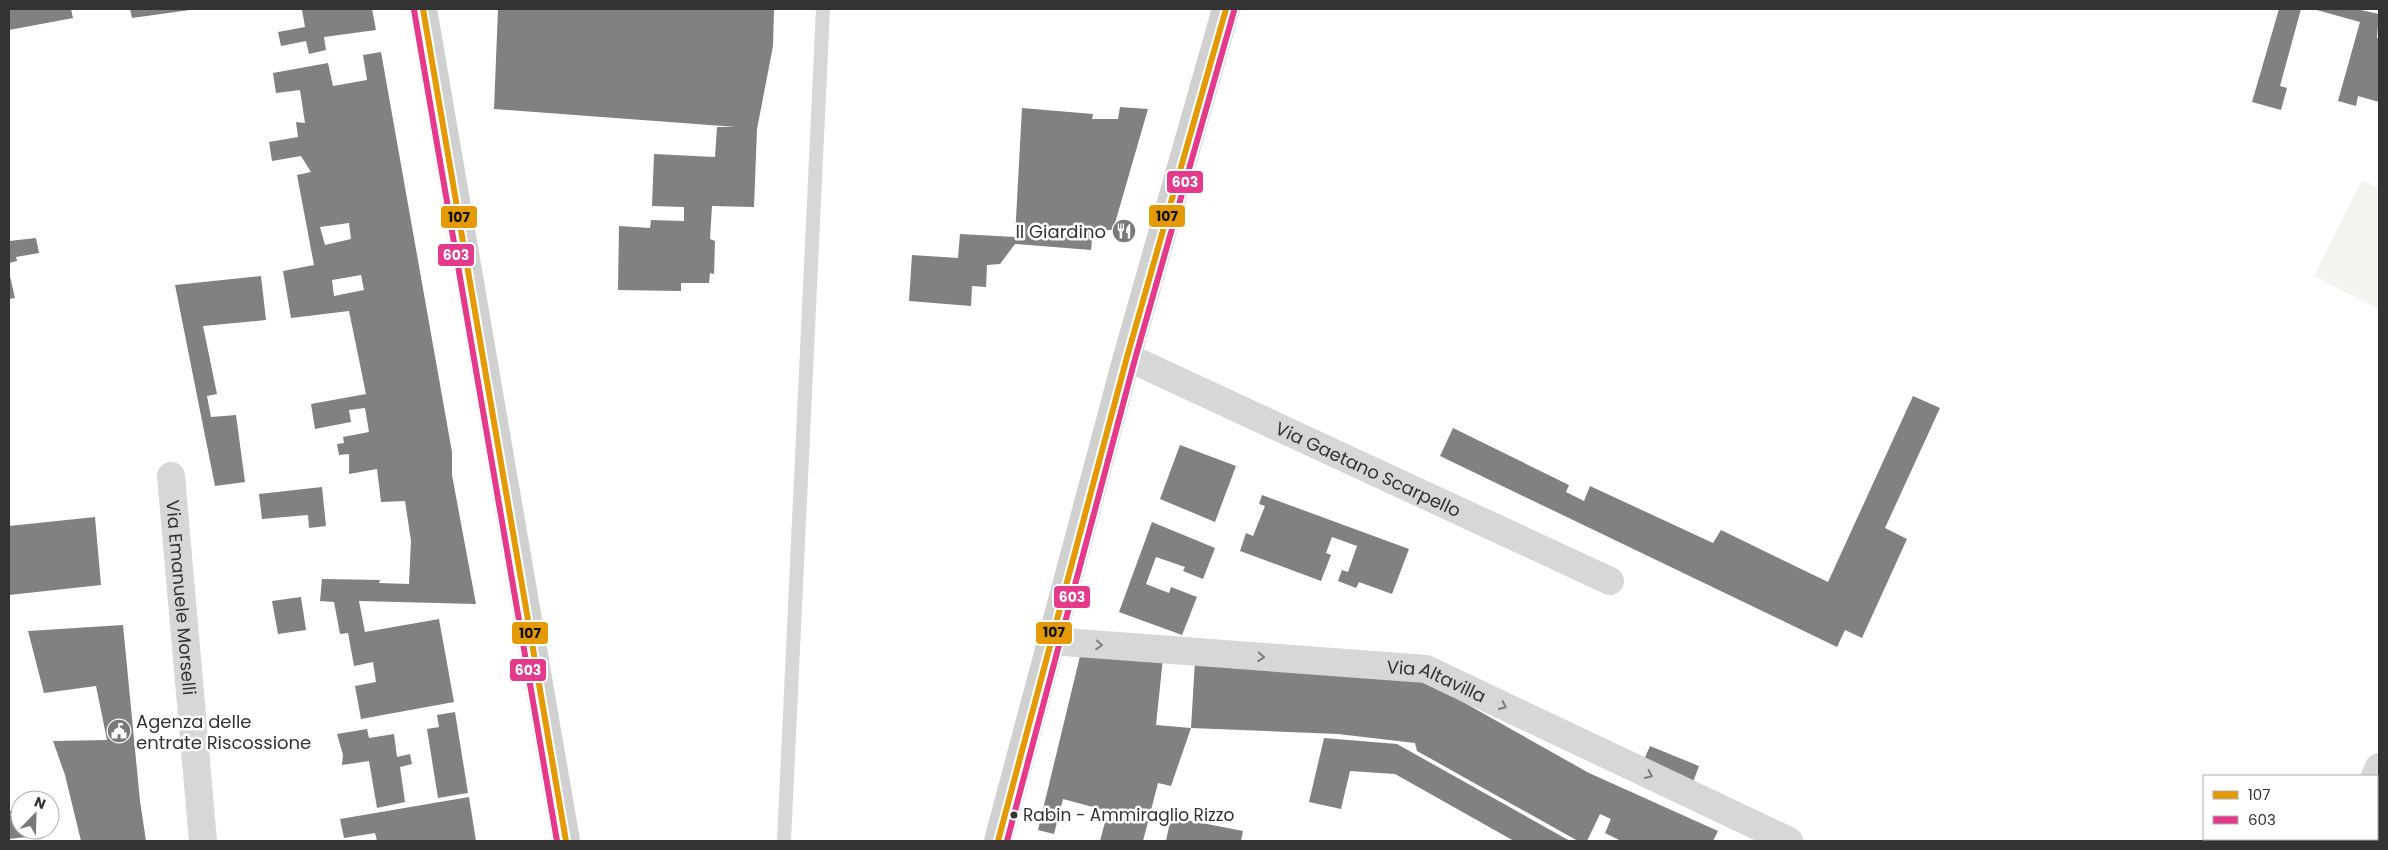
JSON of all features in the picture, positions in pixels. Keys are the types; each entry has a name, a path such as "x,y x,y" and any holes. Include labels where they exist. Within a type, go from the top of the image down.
{"street":[{"path":"423,9 566,841"},
{"path":"998,841 1127,357 1226,9"},
{"name":"Via Gaetano Scarpello","path":"1127,357 1610,581"},
{"name":"Via Emanuele Morselli","path":"170,476 203,841"},
{"name":"Via Altavilla","path":"1050,641 1426,669 1789,841"}],"lane":[{"path":"784,841 823,9"}],"shaded area":[{"path":"2362,180 2379,188 2379,309 2314,276"}],"building":[{"path":"9,9 71,9 73,18 9,30"},
{"path":"130,9 190,9 190,10 132,18"},
{"path":"372,9 376,30 324,37 326,50 309,54 306,41 281,46 278,32 305,27 302,10"},
{"path":"498,9 774,9 773,46 757,129 754,207 712,206 710,239 715,241 714,274 710,273 709,283 681,283 681,291 618,290 619,226 650,228 651,220 684,221 684,207 652,206 654,154 715,157 717,127 736,127 494,109"},
{"path":"2279,9 2301,9 2280,86 2287,88 2281,110 2252,102"},
{"path":"2313,9 2356,9 2379,14 2377,38 2379,38 2379,102 2358,96 2356,106 2338,101 2360,22"},
{"path":"381,52 452,452 452,475 476,604 359,601 365,632 439,619 454,702 361,719 355,686 376,682 373,662 354,666 348,633 340,634 334,602 320,601 322,579 380,580 379,583 409,584 411,541 405,501 381,502 377,469 349,474 349,454 339,455 337,444 344,443 343,437 369,432 365,408 349,410 351,422 315,429 311,404 366,394 349,311 291,318 283,271 314,265 297,175 311,172 301,156 272,161 269,142 298,137 296,122 305,123 300,90 276,93 273,73 328,63 333,86 367,80 363,55","holes":["349,223 351,239 325,245 320,227","361,275 364,290 334,296 332,280"]},
{"path":"1120,107 1148,109 1113,230 1093,230 1091,250 1015,244 1000,264 987,265 986,287 972,286 971,306 909,301 912,255 958,258 960,234 1015,237 1022,108 1093,114 1092,119 1118,119"},
{"path":"36,238 39,253 16,257 17,261 9,263 9,241"},
{"path":"9,272 15,298 9,299"},
{"path":"261,276 266,320 203,326 217,394 207,396 211,417 236,415 245,482 215,486 175,285"},
{"path":"1913,396 1940,408 1885,528 1907,539 1862,638 1845,630 1837,647 1440,456 1453,428 1569,485 1566,492 1584,501 1590,486 1713,543 1721,530 1828,582"},
{"path":"1180,445 1236,466 1215,522 1160,499"},
{"path":"322,487 326,526 309,528 308,515 262,519 259,494"},
{"path":"1262,495 1409,549 1392,594 1359,582 1356,588 1338,581 1342,570 1348,572 1357,546 1332,537 1326,553 1331,555 1321,581 1240,551 1246,533 1253,536 1265,506 1259,504"},
{"path":"95,517 101,585 9,595 9,526"},
{"path":"1152,522 1215,548 1203,579 1183,571 1185,567 1156,557 1146,584 1169,593 1171,587 1197,597 1182,635 1119,612"},
{"path":"301,597 306,630 278,634 272,601"},
{"name":"Agenza delle entrate Riscossione","path":"123,625 140,801 146,841 81,841 65,775 53,741 107,740 96,686 44,693 28,631"},
{"path":"1081,652 1163,658 1156,725 1191,728 1171,786 1158,783 1143,841 1100,841 1108,811 1063,799 1054,834 1038,830"},
{"path":"1195,661 1415,675 1589,773 1718,831 1713,841 1621,841 1605,833 1611,819 1600,814 1587,841 1578,841 1417,751 1415,743 1338,734 1191,728"},
{"path":"455,712 468,793 438,798 427,729 439,727 437,715"},
{"path":"367,729 369,738 394,734 397,757 410,754 412,764 400,767 405,802 377,808 369,761 342,765 343,755 337,734"},
{"path":"1324,738 1397,744 1570,841 1514,841 1395,774 1350,771 1341,809 1309,802"},
{"path":"1650,746 1699,766 1690,790 1640,769"},
{"path":"469,797 476,841 377,841 375,833 344,838 340,819"},
{"path":"9,811 10,811 9,839"},
{"path":"1171,817 1243,831 1241,841 1166,841"}],"transit line":[{"name":"107","path":"423,9 566,841"},
{"name":"107","path":"998,841 1127,357 1226,9"},
{"name":"603","path":"414,10 557,841"},
{"name":"603","path":"1007,841 1135,359 1234,11"}],"place":[{"name":"Il Giardino","path":"1124,231"},
{"name":"Agenza delle entrate Riscossione","path":"119,731"},
{"name":"Rabin - Ammiraglio Rizzo","path":"1014,815"}]}
